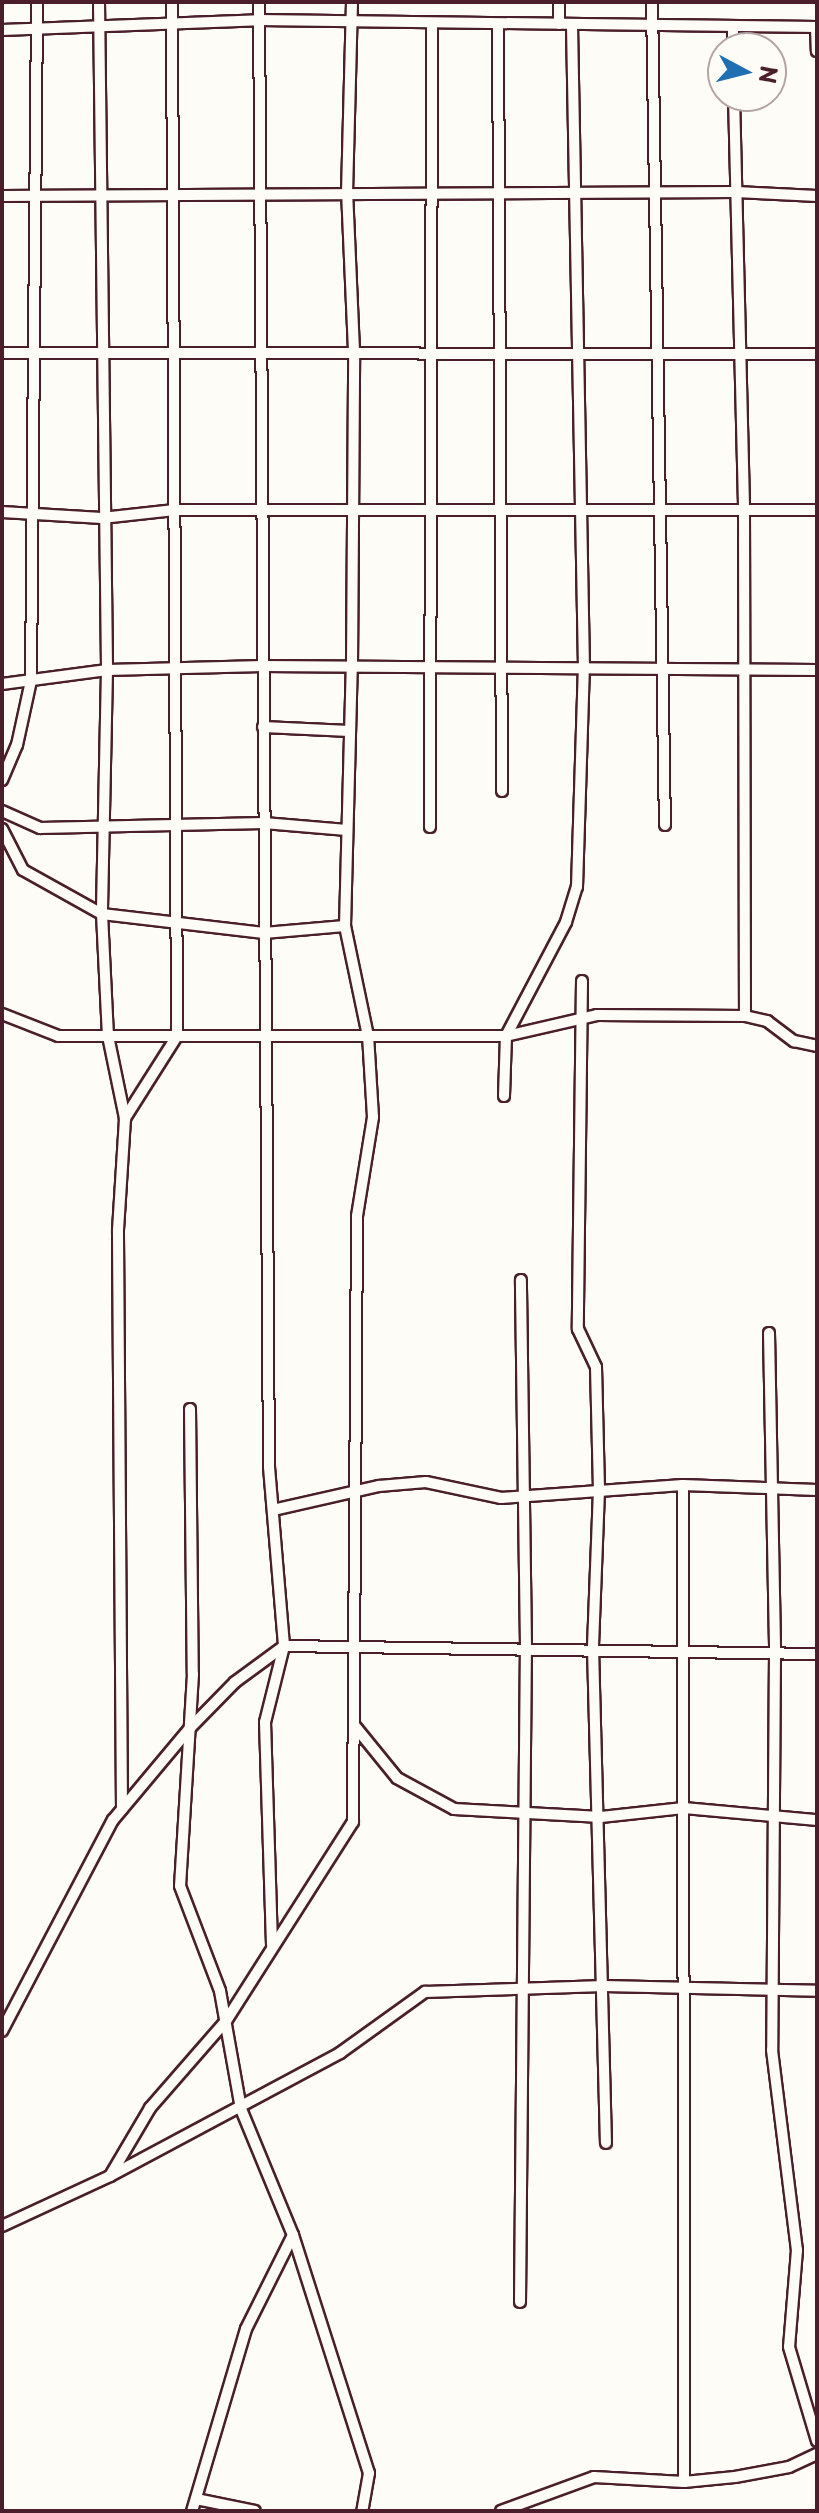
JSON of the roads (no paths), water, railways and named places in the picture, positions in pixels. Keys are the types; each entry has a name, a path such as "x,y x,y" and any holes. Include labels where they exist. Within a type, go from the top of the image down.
{"street":[{"path":"2,780 17,745 31,681 35,512 33,197 37,2"},
{"path":"99,2 102,518 107,670 107,827 102,914 108,1036 125,1118 118,1230 122,1809"},
{"path":"125,1118 177,1036 179,923 172,2"},
{"path":"259,2 265,1036 273,1510 284,1646 265,1722 272,1946"},
{"path":"110,2176 150,2108 226,2021 353,1822 357,1216 373,1117 368,1036 345,926 352,666 354,351 347,193 352,2"},
{"path":"559,2 559,24"},
{"path":"652,2 659,192 660,669 665,825"},
{"path":"2,30 100,30 259,20 817,27 817,51"},
{"path":"430,827 433,667 432,23"},
{"path":"498,24 496,351 504,510 502,791"},
{"path":"504,1096 506,1036 566,922 577,887 584,668 578,510 572,24"},
{"path":"733,26 733,32"},
{"path":"734,112 744,510 745,1016"},
{"path":"2,196 573,192 736,192 817,196"},
{"path":"2,353 101,356 174,349 817,354"},
{"path":"2,512 102,518 175,510 817,510"},
{"path":"2,684 107,670 263,666 817,670"},
{"path":"263,727 350,731"},
{"path":"2,811 40,828 264,823 347,830"},
{"path":"2,829 23,870 102,914 264,933 345,926"},
{"path":"582,981 578,1329 596,1367 599,1490 593,1648 601,1817 606,2143"},
{"path":"2,1014 58,1036 506,1036 581,1019 745,1016 767,1021 794,1041 817,1046"},
{"path":"520,2302 522,1816 526,1646 520,1496 521,1280"},
{"path":"769,1333 775,1653 772,2050 797,2250 789,2347 817,2441"},
{"path":"190,1409 190,1728 180,1886 220,1991 241,2109 293,2235 369,2473 362,2511"},
{"path":"273,1510 356,1491 426,1482 475,1495 520,1496 683,1485 817,1490"},
{"path":"683,1485 684,2482"},
{"path":"2,2031 122,1809 190,1728 235,1682 284,1646 526,1646 817,1654"},
{"path":"354,1725 397,1778 454,1809 522,1816 601,1817 684,1808 817,1820"},
{"path":"2,2226 110,2176 241,2109 340,2053 425,1992 604,1986 817,1991"},
{"path":"192,2511 246,2329 293,2235"},
{"path":"501,2511 594,2477 684,2482 789,2467 817,2454"},
{"path":"196,2499 255,2511"}]}
